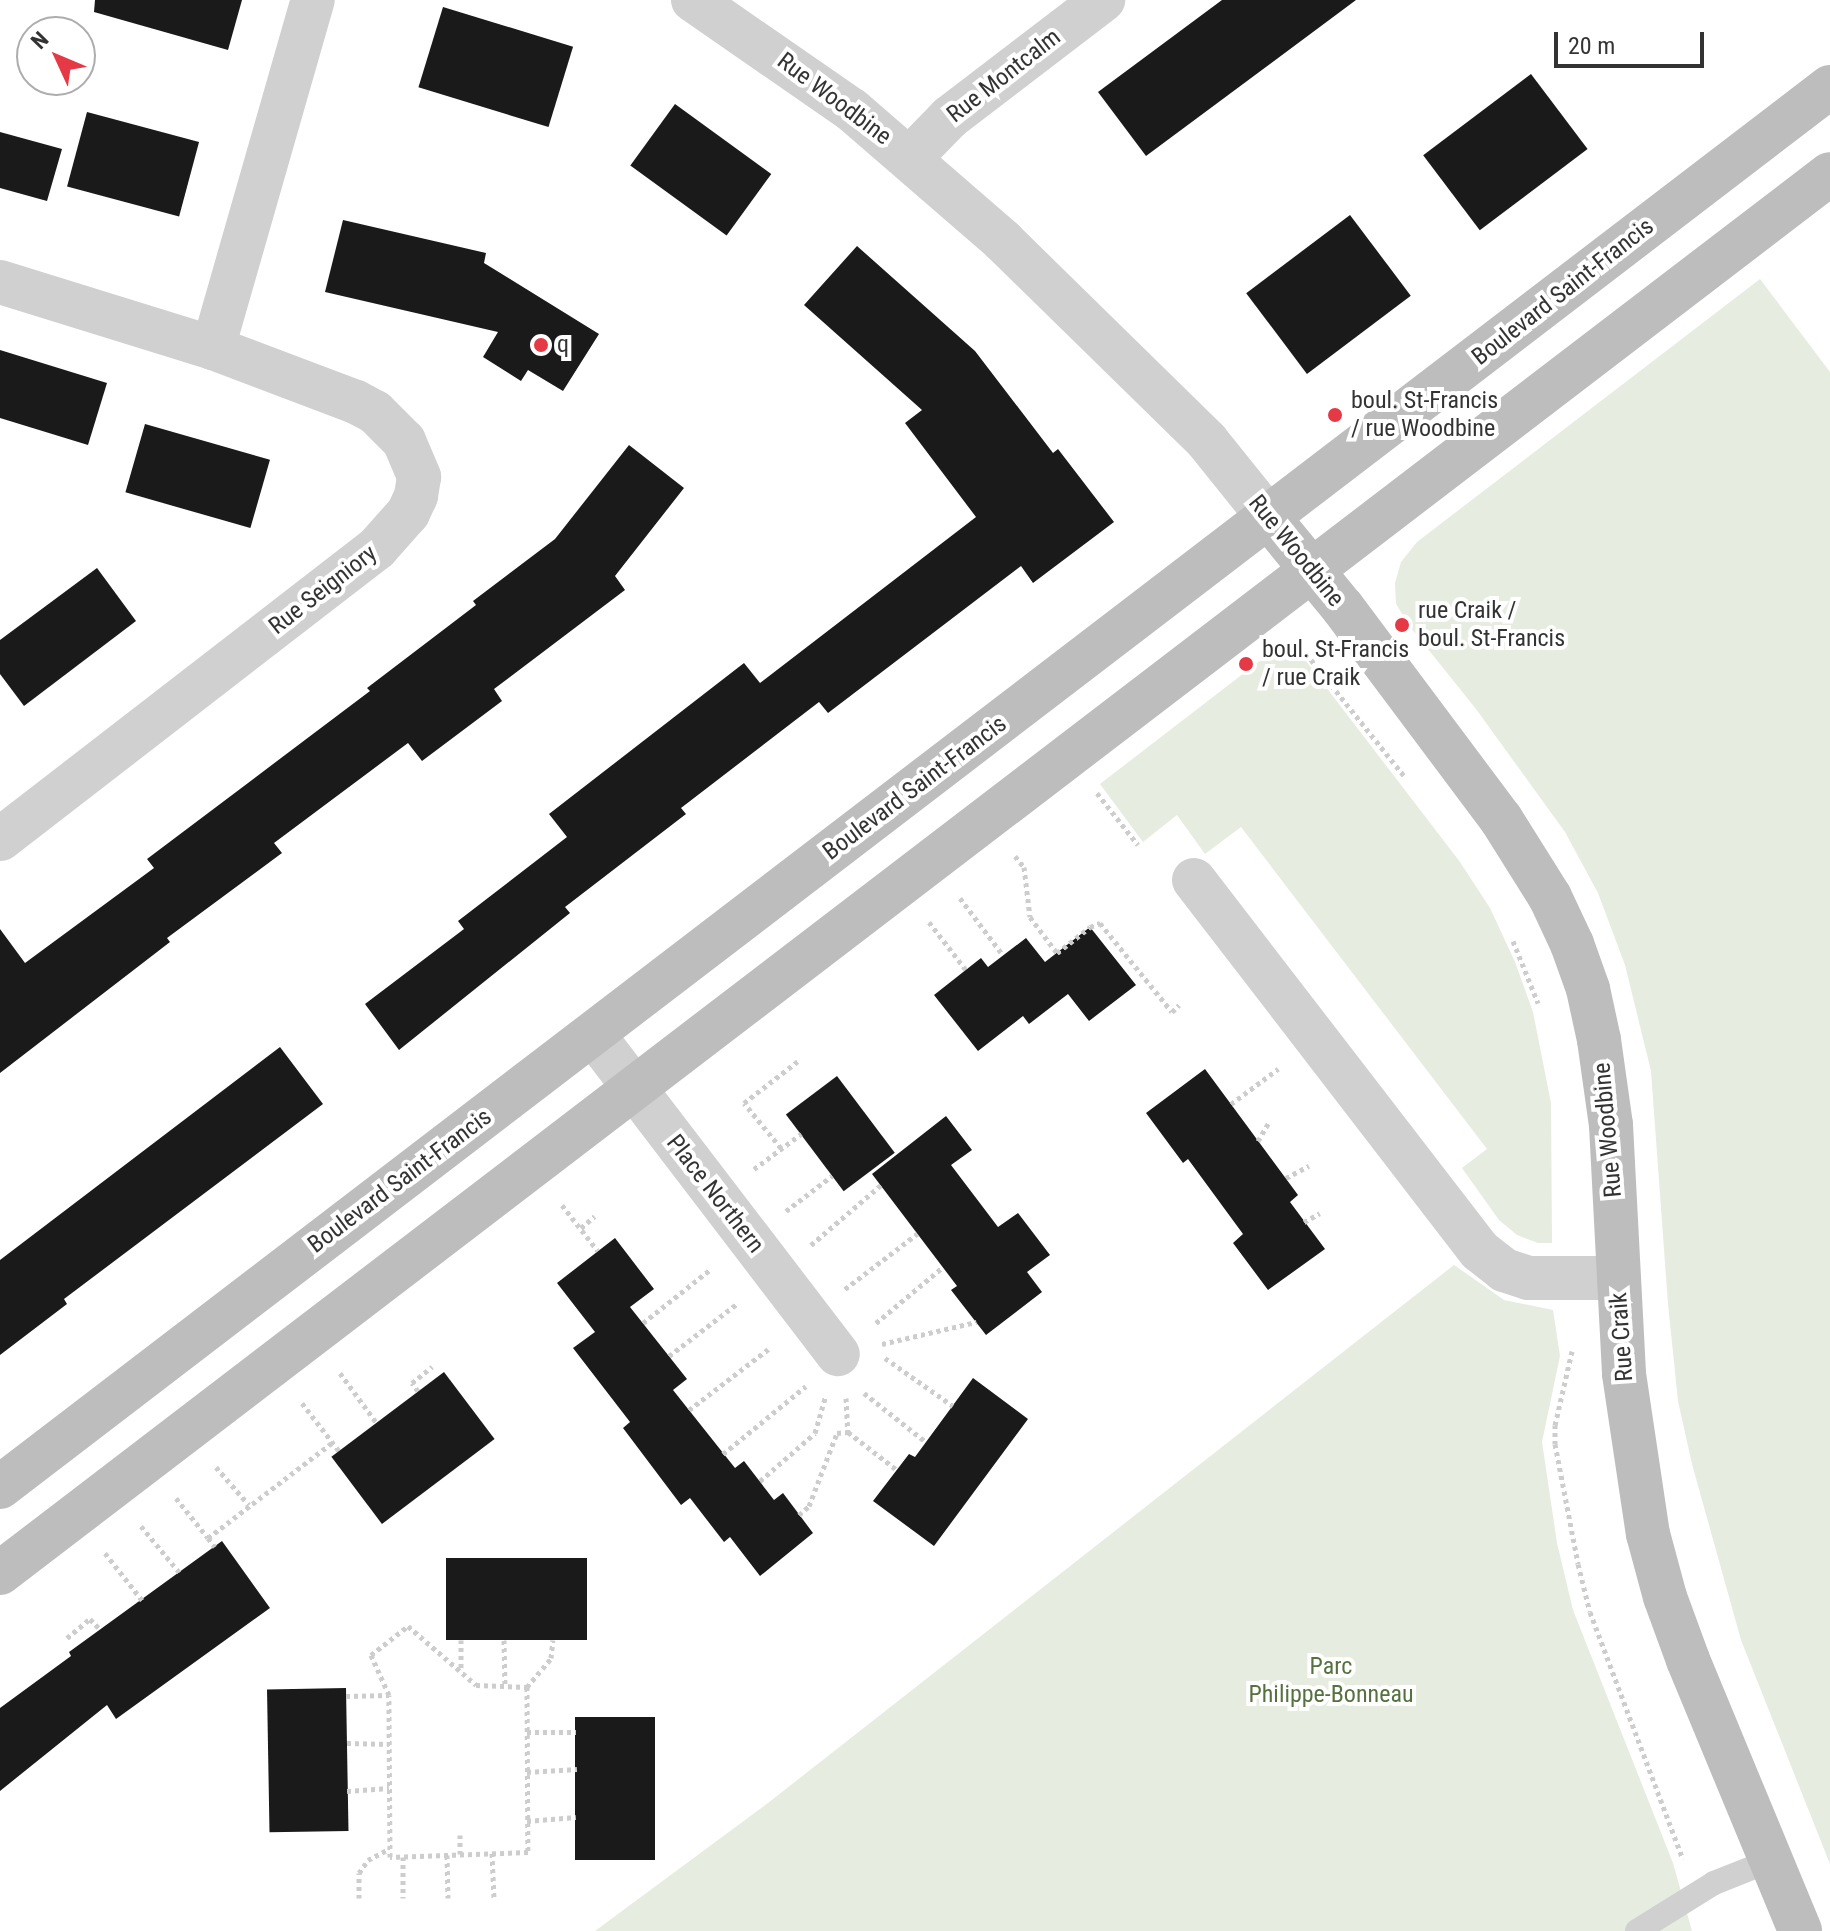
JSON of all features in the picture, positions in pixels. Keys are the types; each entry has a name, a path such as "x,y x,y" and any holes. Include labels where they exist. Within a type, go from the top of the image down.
{"street":[{"path":"213,348 313,0"},
{"name":"Rue Woodbine","path":"693,0 812,80 910,158 1056,290 1188,422 1313,572 1501,819 1550,897 1588,989 1611,1125 1617,1278"},
{"name":"Rue Montcalm","path":"910,158 950,117 1103,0"},
{"name":"Boulevard Saint-Francis","path":"0,1487 1830,87"},
{"path":"0,1573 636,1090 1830,174"},
{"name":"Rue Seigniory","path":"0,282 213,348 375,412 404,441 419,477 416,496 396,531 377,548 0,839"},
{"name":"Rue Craik","path":"1194,880 1460,1229 1504,1270 1528,1278 1617,1278 1627,1405 1648,1534 1665,1597 1800,1931"},
{"name":"Place Northern","path":"593,1034 809,1316 850,1359"}],"lane":[{"path":"1637,1931 1714,1883 1772,1860"}],"path":[{"path":"1300,645 1409,783"},
{"path":"1089,783 1138,845"},
{"path":"1007,846 1024,867 1030,917 1057,953 1090,927 1100,923 1172,1012 1179,1005"},
{"path":"952,887 1003,955"},
{"path":"921,911 966,970"},
{"path":"1508,929 1542,1013"},
{"path":"1231,1104 1317,1040"},
{"path":"781,1148 744,1103 798,1061"},
{"path":"1258,1141 1269,1122"},
{"path":"717,1197 801,1134"},
{"path":"1286,1178 1309,1166"},
{"path":"643,1323 832,1176"},
{"path":"669,1356 777,1274 881,1185"},
{"path":"554,1193 598,1251"},
{"path":"1304,1222 1320,1213"},
{"path":"581,1229 595,1216"},
{"path":"689,1410 917,1234"},
{"path":"723,1454 850,1359 943,1267"},
{"path":"760,1481 815,1433 850,1359 976,1322"},
{"name":"Rue Craik","path":"1573,1346 1555,1425 1555,1444 1578,1564 1590,1612 1685,1863"},
{"path":"850,1359 953,1406"},
{"path":"848,1432 850,1359"},
{"path":"850,1359 926,1442"},
{"path":"332,1363 376,1422"},
{"path":"418,1391 412,1383 432,1367"},
{"path":"294,1393 339,1451"},
{"path":"799,1515 809,1506 837,1433 848,1432 897,1470"},
{"path":"208,1538 332,1443"},
{"path":"203,1462 223,1471 249,1505"},
{"path":"168,1488 215,1547"},
{"path":"132,1516 179,1572"},
{"path":"97,1543 142,1600"},
{"path":"67,1638 90,1619 100,1629"},
{"path":"527,1687 476,1685 408,1626 371,1655 389,1695 390,1857 528,1852 527,1687 551,1658 553,1640"},
{"path":"461,1640 461,1672"},
{"path":"504,1640 505,1686"},
{"path":"346,1696 389,1695"},
{"path":"527,1732 576,1732"},
{"path":"347,1743 389,1744"},
{"path":"527,1772 577,1769"},
{"path":"347,1791 389,1788"},
{"path":"527,1821 576,1817"},
{"path":"460,1835 460,1854"},
{"path":"359,1898 359,1873 368,1860 389,1849"},
{"path":"492,1853 494,1898"},
{"path":"447,1855 448,1898"},
{"path":"403,1857 403,1898"}],"green space":[{"path":"1760,279 1830,372 1830,1864 1741,1640 1692,1464 1678,1401 1651,1071 1625,965 1598,893 1565,832 1476,709 1411,628 1396,604 1395,583 1401,562 1417,542"},
{"path":"1285,652 1306,661 1460,862 1490,908 1515,962 1533,1012 1551,1103 1552,1243 1538,1243 1517,1235 1499,1220 1462,1168 1487,1149 1241,827 1205,854 1177,815 1143,842 1100,784 1261,660"},
{"name":"Parc Philippe-Bonneau","path":"1454,1265 1504,1300 1553,1310 1560,1356 1542,1442 1557,1543 1573,1610 1673,1863 1692,1931 595,1931 768,1803"}],"building":[{"path":"95,0 242,0 228,50 94,12"},
{"path":"1222,0 1356,0 1146,156 1098,92"},
{"path":"443,7 573,47 548,127 418,87"},
{"path":"1531,74 1588,149 1480,230 1423,155"},
{"path":"675,104 771,174 727,235 630,165"},
{"path":"87,112 199,142 179,216 67,186"},
{"path":"0,132 62,149 47,201 0,188"},
{"path":"1350,215 1411,296 1307,374 1246,293"},
{"path":"343,220 486,253 484,263 599,334 563,391 528,370 521,381 483,357 498,332 325,292"},
{"path":"857,246 975,351 1053,453 1058,449 1114,522 1033,583 1021,566 828,713 819,702 681,808 686,814 565,907 570,913 399,1050 365,1004 464,929 458,921 567,837 549,814 744,663 760,683 976,517 905,423 922,410 804,305"},
{"path":"0,350 107,383 88,445 0,418"},
{"path":"145,424 270,460 250,528 125,492"},
{"path":"629,445 684,488 615,576 625,590 494,689 502,701 422,761 408,743 274,843 282,853 167,938 170,942 0,1073 0,929 25,963 154,868 147,859 370,691 367,688 476,605 473,601 555,539"},
{"path":"97,568 136,621 24,706 0,674 0,640"},
{"path":"1090,927 1136,985 1089,1021 1068,994 1029,1024 1023,1016 978,1051 934,995 981,958 988,967 1026,938 1045,962"},
{"path":"280,1047 323,1104 64,1299 67,1304 0,1355 0,1260"},
{"path":"1205,1069 1298,1195 1290,1202 1325,1249 1268,1290 1233,1243 1243,1234 1188,1159 1183,1163 1146,1113"},
{"path":"837,1076 895,1153 844,1191 786,1115"},
{"path":"946,1116 972,1150 951,1165 998,1227 1018,1213 1050,1255 1027,1272 1042,1292 986,1335 951,1290 957,1286 872,1174"},
{"path":"615,1238 654,1289 630,1307 687,1379 673,1390 735,1468 744,1461 774,1500 783,1493 813,1533 760,1576 730,1537 724,1542 690,1498 681,1505 623,1428 630,1422 573,1348 595,1332 557,1283"},
{"path":"444,1372 495,1439 382,1524 331,1457"},
{"path":"973,1378 1028,1419 934,1546 873,1501 909,1454 915,1457"},
{"path":"222,1541 270,1608 116,1719 107,1705 0,1791 0,1708 71,1656 69,1652"},
{"path":"446,1558 587,1558 587,1640 446,1640"},
{"path":"346,1688 348,1831 270,1832 267,1689"},
{"path":"575,1717 655,1717 655,1860 575,1860"}],"place":[{"name":"q","path":"541,345"},
{"name":"boul. St-Francis / rue Woodbine","path":"1335,415"},
{"name":"rue Craik / boul. St-Francis","path":"1402,625"},
{"name":"boul. St-Francis / rue Craik","path":"1246,664"}]}
